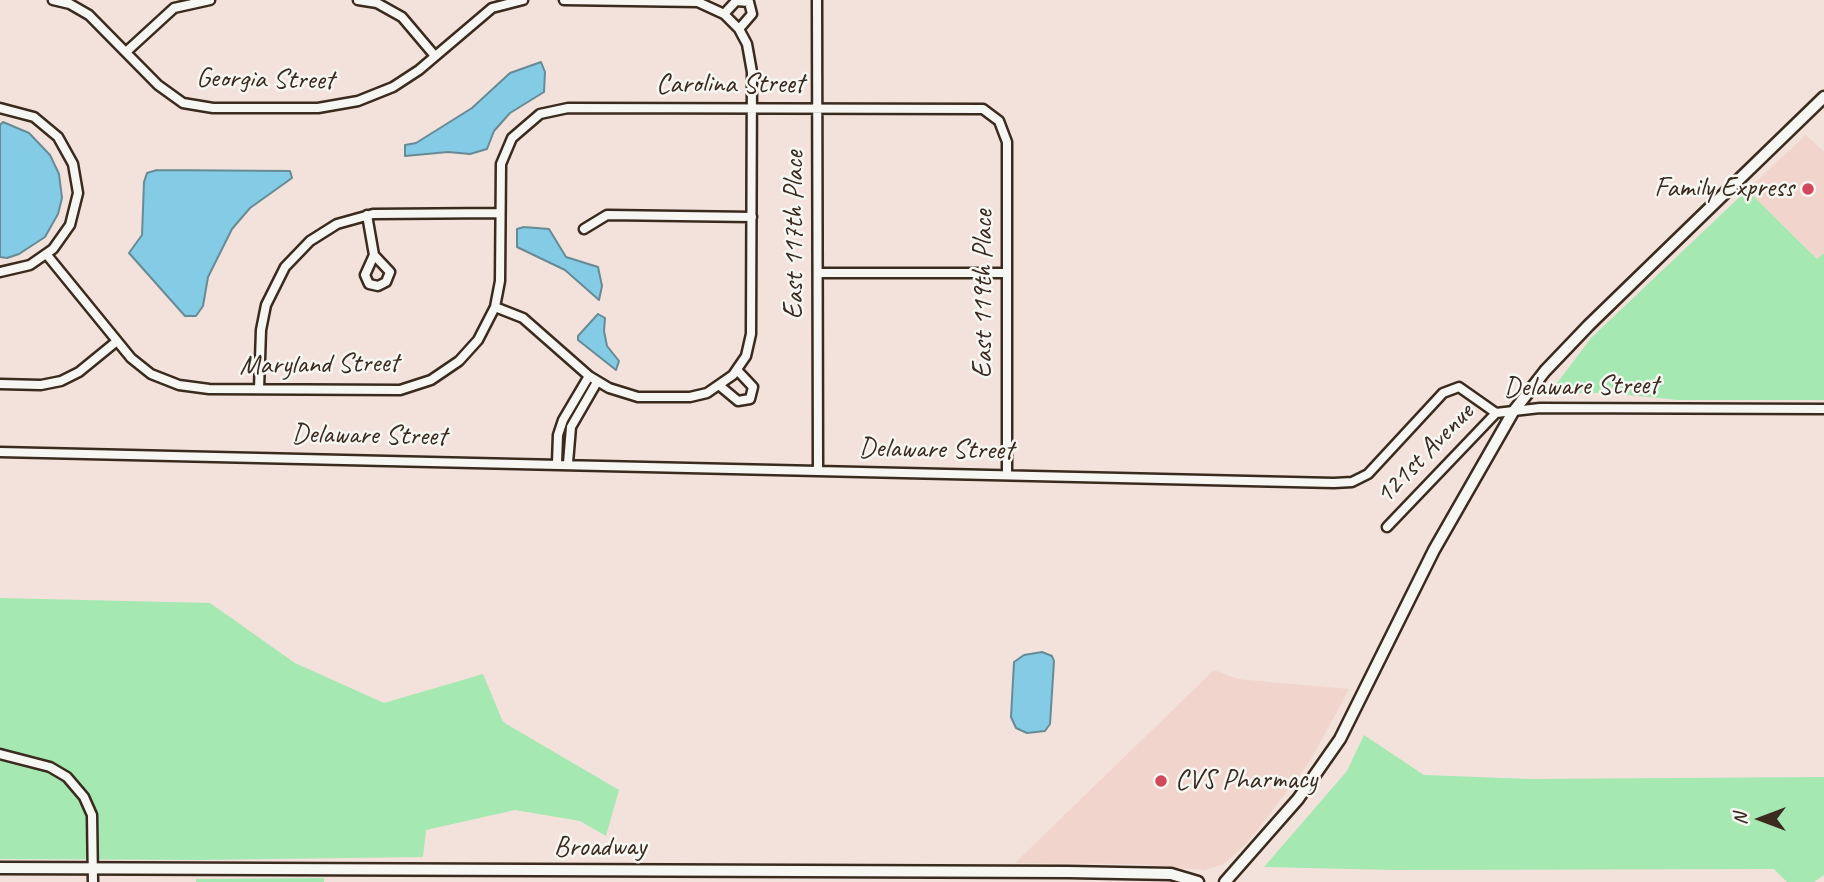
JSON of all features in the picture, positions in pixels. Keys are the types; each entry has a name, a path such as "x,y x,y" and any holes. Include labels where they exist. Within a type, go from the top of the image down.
{"main road":[{"path":"1225,882 1298,799 1340,739 1434,550 1513,412 1545,371 1589,325 1824,97"},
{"name":"Broadway","path":"0,868 1069,872 1171,874 1198,882"}],"street":[{"name":"Georgia Street","path":"53,0 82,10 168,94 183,103 213,108 318,108 342,105 393,87 492,8 523,0"},
{"path":"126,52 174,8 210,0"},
{"path":"358,0 377,3 402,17 435,56"},
{"path":"564,0 690,1 705,4 724,14 739,29 751,19 752,8 749,2 736,1 724,14"},
{"name":"East 117th Place","path":"817,0 818,470"},
{"name":"East 117th Place","path":"737,370 746,356 751,334 752,216 752,62 739,29"},
{"path":"0,108 25,113 42,123 65,146 73,164 77,184 76,207 65,233 47,255 22,268 0,272"},
{"name":"Carolina Street","path":"495,307 500,281 500,174 504,154 516,132 533,118 552,110 975,108 995,117"},
{"name":"East 119th Place","path":"995,117 1002,126 1007,142 1007,474"},
{"path":"259,389 263,314 273,287 300,249 318,235 347,220 367,215 500,213"},
{"path":"367,215 374,254"},
{"path":"584,229 607,215 752,216"},
{"name":"Maryland Street","path":"47,255 141,367 168,382 193,388 389,392 422,384 441,375 468,352 486,327 495,307"},
{"path":"818,274 1006,273"},
{"path":"495,307 531,324 597,382 626,394 658,397 699,396 720,386 737,370 753,387 750,399 738,401 720,386"},
{"path":"0,384 41,385 61,381 79,372 117,341"},
{"path":"557,463 558,435 563,420 589,376"},
{"path":"568,463 571,427 597,382"},
{"name":"Delaware Street","path":"0,452 1352,482 1368,474 1443,393 1459,387 1496,413 1539,408 1824,410"},
{"name":"121st Avenue","path":"1387,527 1496,413"},
{"path":"0,754 50,767 67,777 84,797 92,815 93,882"}],"shaded area":[{"path":"1806,135 1824,152 1824,253 1817,259 1747,190"},
{"path":"1214,670 1237,679 1349,689 1309,763 1247,843 1224,864 1204,870 1136,864 1015,863"}],"green space":[{"path":"1747,190 1817,259 1824,253 1824,400 1678,400 1609,393 1558,393 1554,387 1591,338"},
{"path":"0,598 210,603 295,663 384,703 483,674 503,722 619,790 606,836 580,821 515,810 426,830 423,857 0,859"},
{"path":"1364,735 1424,775 1530,779 1824,777 1824,875 1814,882 1787,882 1774,869 1395,870 1264,867 1347,771"},
{"path":"324,878 324,882 196,882 196,879"}],"water":[{"path":"541,62 545,72 544,92 510,113 494,131 487,149 470,154 448,152 405,156 405,145 416,143 472,108 510,73"},
{"path":"3,122 29,133 50,155 59,174 62,198 58,214 45,237 19,254 7,258 0,257 0,125"},
{"path":"157,170 290,171 292,178 250,208 232,229 208,277 203,306 196,316 185,316 129,253 142,235 144,182 147,173"},
{"path":"517,229 549,229 566,257 598,267 602,286 599,300 565,270 517,247"},
{"path":"598,314 605,318 607,346 619,361 616,370 578,340 578,336"},
{"path":"1042,652 1052,656 1054,661 1050,724 1045,731 1027,733 1016,728 1011,717 1014,662 1024,655"}],"place":[{"name":"Family Express","path":"1808,189"},
{"name":"CVS Pharmacy","path":"1161,781"}]}
